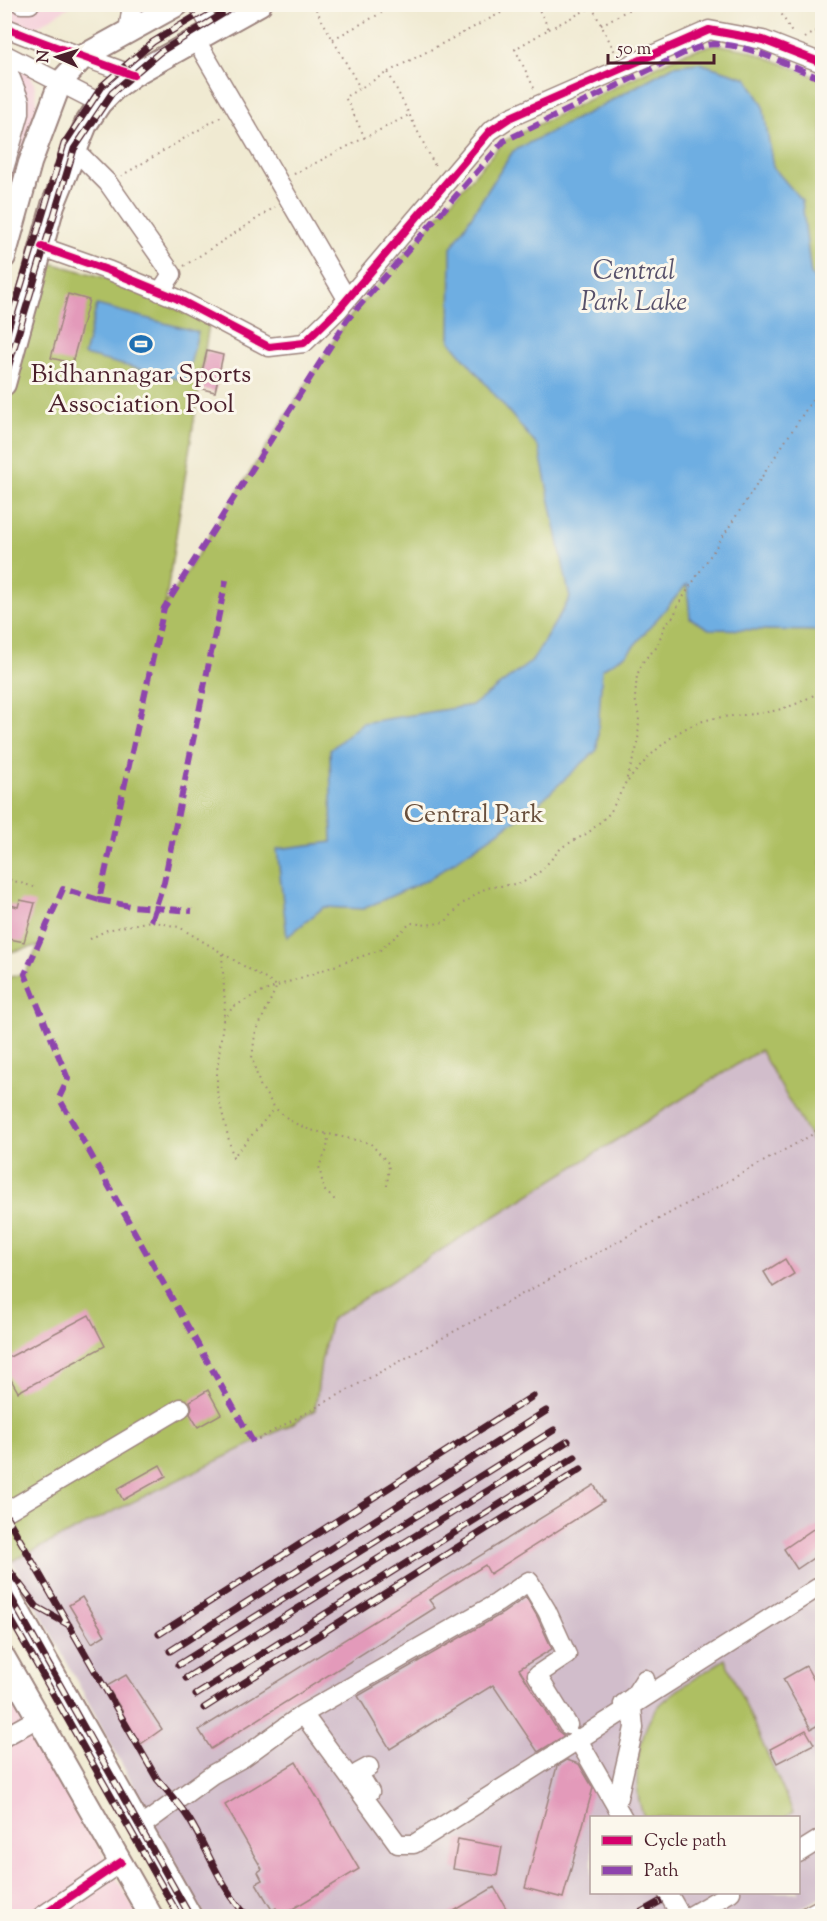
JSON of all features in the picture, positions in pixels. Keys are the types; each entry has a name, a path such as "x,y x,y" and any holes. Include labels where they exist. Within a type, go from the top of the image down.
{"main road":[{"path":"4,257 30,163 60,83 84,56 178,4"},
{"path":"4,384 54,205 86,124 100,103 133,75 260,4"},
{"path":"4,1586 190,1917"},
{"path":"4,1658 152,1917"}],"street":[{"path":"21,4 30,4"},
{"path":"128,32 132,4"},
{"path":"198,4 205,35 235,108 347,299"},
{"path":"4,27 55,48 84,56 133,75"},
{"path":"42,247 160,292 269,347 304,343 347,299 489,131 511,117 709,30 800,48 822,63"},
{"path":"4,54 100,103"},
{"path":"4,61 20,101 20,113 4,169"},
{"path":"75,150 108,183 172,274 160,292"},
{"path":"4,1513 181,1408"},
{"path":"140,1827 213,1774 244,1757 303,1714 497,1603 529,1581 547,1611 567,1655 537,1675 620,1812"},
{"path":"303,1714 398,1844 414,1844 574,1734 632,1707 822,1585"},
{"path":"369,1767 358,1773 385,1817 401,1831 421,1832 634,1696 645,1679"},
{"path":"620,1812 634,1728 632,1707"},
{"path":"4,1737 38,1718"},
{"path":"800,1851 822,1838"},
{"path":"42,1917 121,1862"},
{"path":"668,1894 681,1917"},
{"path":"690,1917 729,1894"},
{"path":"807,1917 822,1908"}],"path":[{"path":"313,4 360,89"},
{"path":"333,39 398,4"},
{"path":"365,138 345,97 518,4"},
{"path":"536,4 549,29"},
{"path":"601,25 639,4"},
{"path":"776,4 800,48 822,28"},
{"path":"542,104 515,49 592,7 622,68"},
{"path":"388,72 444,184"},
{"path":"108,183 235,108"},
{"path":"279,182 409,115"},
{"path":"172,274 289,199"},
{"path":"223,1020 233,1007 277,986 380,950 411,924 427,925 444,922 462,904 486,888 522,883 541,871 562,847 588,832 610,813 625,784 638,744 639,717 635,698 637,675 644,660 657,647 664,627 674,616 678,605 822,385"},
{"path":"625,784 648,756 671,738 702,721 768,712 800,704 822,690"},
{"path":"4,878 34,887"},
{"path":"90,939 107,930 151,921 179,927 277,986"},
{"path":"222,953 225,1006 217,1071 217,1091 233,1157 275,1108"},
{"path":"277,986 255,1034 252,1058 260,1085 275,1108 292,1122 325,1133 370,1143 388,1164 387,1186"},
{"path":"254,1442 799,1142 822,1125"},
{"path":"325,1133 328,1136 327,1150 319,1166 324,1190 336,1201"}],"shaded area":[{"path":"5,5 72,5 32,30 5,20"},
{"path":"5,59 30,75 35,86 38,113 5,231"},
{"path":"760,1050 822,1158 822,1897 786,1916 204,1916 12,1561 290,1425 315,1410 321,1362 331,1319"},
{"path":"5,1681 138,1916 5,1916"}],"green space":[{"name":"Central Park","path":"715,44 748,50 822,79 822,1158 760,1050 331,1319 321,1362 315,1410 290,1425 12,1561 4,1549 4,978 25,974 38,946 5,953 5,409 43,261 131,287 209,324 165,606 347,320 504,141 684,53"},
{"path":"725,1659 793,1812 787,1816 644,1816 637,1789 642,1740 655,1712 664,1701"}],"water":[{"name":"Central Park Lake","path":"699,63 747,78 763,105 773,167 802,201 811,275 822,287 822,631 709,629 690,618 687,584 627,654 602,669 597,750 533,808 429,879 363,909 324,907 287,937 277,849 332,842 330,750 362,723 473,705 532,661 570,598 539,448 450,341 451,248 513,151 673,66"},
{"name":"Bidhannagar Sports Association Pool","path":"97,305 198,332 186,381 84,355"}],"building":[{"path":"68,294 89,300 72,363 51,358"},
{"path":"207,351 223,355 215,392 198,388"},
{"path":"20,900 35,903 24,942 4,938 4,903 18,907"},
{"path":"785,1259 794,1274 773,1287 764,1272"},
{"path":"89,1315 105,1346 18,1392 4,1367 4,1360"},
{"path":"208,1390 221,1414 198,1427 190,1414 192,1407 190,1401"},
{"path":"160,1465 166,1476 123,1500 117,1489"},
{"path":"594,1485 604,1501 490,1574 485,1565 429,1600 435,1608 211,1749 199,1730"},
{"path":"822,1523 822,1552 797,1569 784,1549"},
{"path":"82,1597 105,1635 92,1643 69,1605"},
{"path":"526,1597 552,1649 519,1669 558,1731 564,1736 538,1752 493,1685 390,1749 358,1696 503,1613"},
{"path":"806,1666 822,1695 822,1723 811,1729 783,1679"},
{"path":"126,1675 162,1729 141,1744 107,1686"},
{"path":"806,1730 814,1744 777,1763 770,1749"},
{"path":"567,1760 579,1764 593,1788 563,1898 525,1888 557,1766"},
{"path":"296,1762 359,1869 281,1916 276,1908 272,1910 256,1883 262,1880 258,1872 262,1869 225,1805"},
{"path":"458,1839 502,1847 497,1876 453,1869"},
{"path":"494,1887 511,1917 444,1917"}],"railway":[{"path":"4,342 64,144 103,85 153,42 216,4"},
{"path":"4,381 74,149 112,93 160,52 239,4"},
{"path":"159,1634 533,1396"},
{"path":"170,1651 546,1411"},
{"path":"178,1665 554,1430"},
{"path":"186,1678 568,1441"},
{"path":"196,1695 575,1457"},
{"path":"204,1708 581,1469"},
{"path":"4,1512 157,1779 189,1819 229,1893 247,1916"},
{"path":"4,1563 37,1607 69,1625"},
{"path":"4,1585 190,1916"},
{"path":"4,1607 179,1916"},
{"path":"634,1916 659,1902"}],"marked path":[{"path":"253,1442 59,1098 68,1079 25,974 63,889 99,900 164,608 347,320 504,141 684,53 708,45 730,45 757,52 822,79"},
{"path":"151,921 164,882 226,580"},
{"path":"99,900 130,906 192,911"}],"cycle path":[{"path":"4,27 133,75"},
{"path":"42,247 176,298 269,347 304,343 339,309 490,131 511,117 709,30 763,40 822,63"},
{"path":"42,1916 121,1862"}],"place":[{"name":"Bidhannagar Sports Association Pool","path":"141,344"}]}
